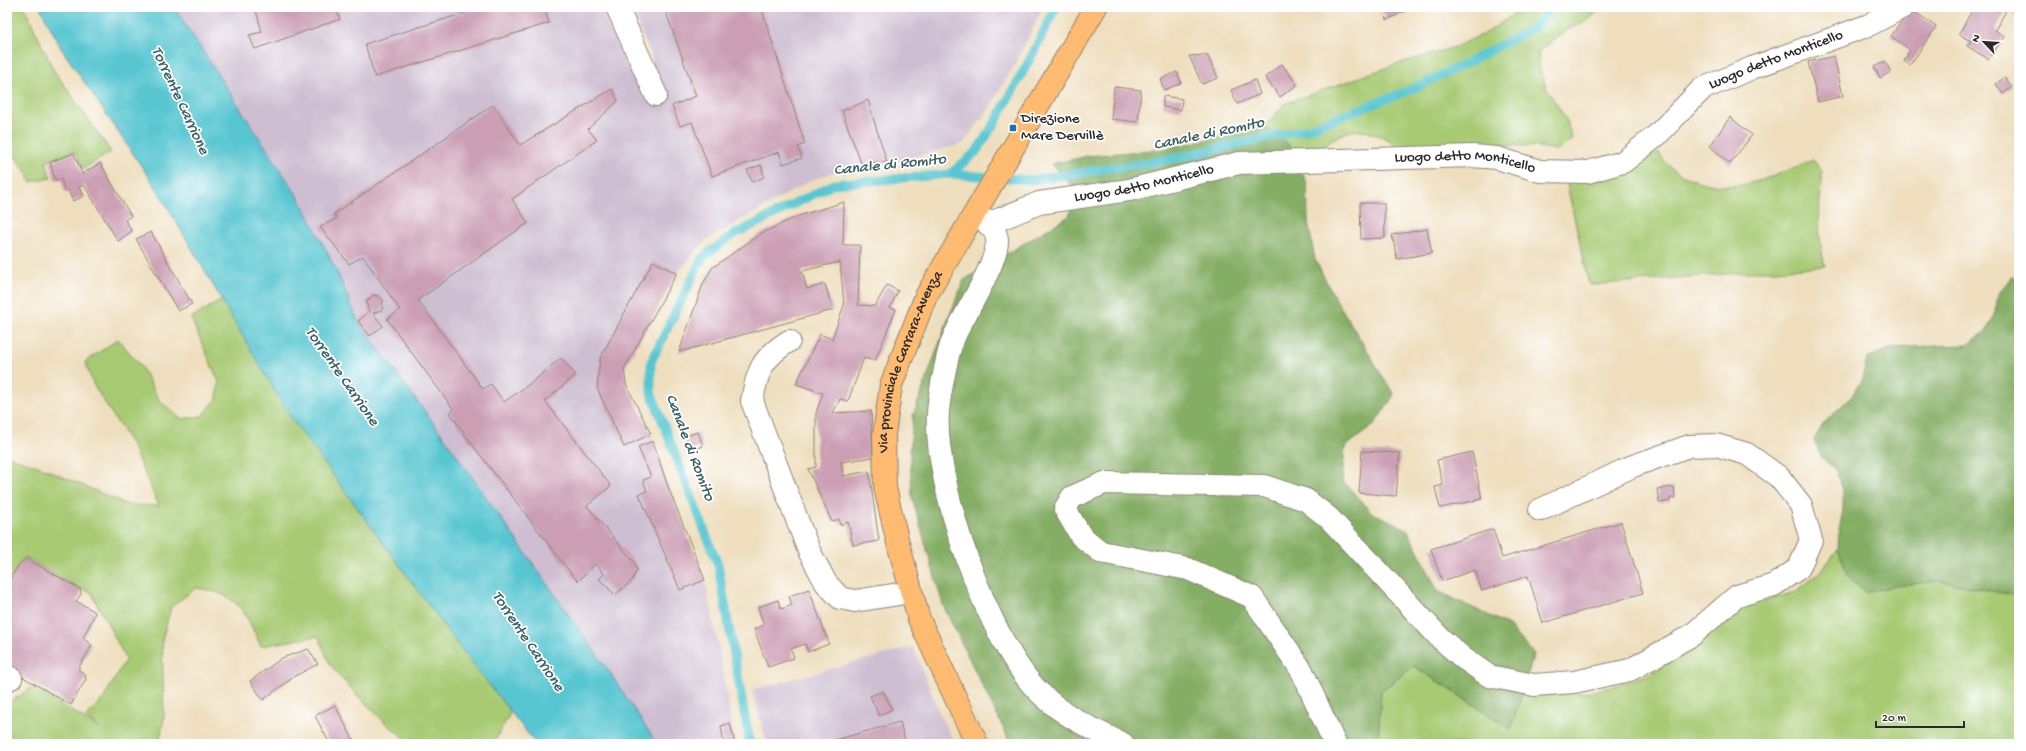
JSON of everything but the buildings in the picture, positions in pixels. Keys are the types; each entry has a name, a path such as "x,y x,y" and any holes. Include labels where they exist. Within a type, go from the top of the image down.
{"main road":[{"name":"Via provinciale Carrara-Avenza","path":"977,744 919,619 886,488 884,435 891,385 926,296 982,212 1014,147 1096,7"}],"street":[{"path":"617,7 656,95"},
{"name":"Luogo detto Monticello","path":"982,212 1129,190 1239,164 1339,162 1473,156 1497,158 1540,170 1588,172 1623,162 1656,136 1702,89 1752,68 1869,25 1903,7"},
{"path":"982,212 997,239 995,255 953,338 945,369 938,413 943,472 951,507 976,583 992,621 1025,676 1040,694 1070,718 1123,744"},
{"path":"789,341 773,352 761,367 756,378 752,401 809,551 826,583 840,598 855,601 911,592"},
{"path":"1335,744 1302,671 1252,596 1188,569 1101,552 1081,536 1065,509 1072,497 1104,483 1264,486 1306,500 1334,523 1440,638 1462,658 1489,676 1534,685 1574,682 1630,670 1692,635 1737,596 1774,585 1799,568 1811,540 1801,505 1779,477 1747,454 1716,445 1689,446 1633,466 1540,510"}],"shaded area":[{"path":"174,7 600,7 627,67 653,59 630,7 1043,7 1012,70 988,110 963,144 900,160 833,172 808,182 706,240 677,273 624,369 626,384 651,434 667,483 705,580 719,649 735,744 657,744 612,676 358,321 337,272 302,203"},
{"path":"913,647 941,717 955,744 767,744 752,690"}],"green space":[{"path":"7,7 24,7 53,69 111,152 83,169 75,151 46,162 51,178 30,182 28,175 7,144"},
{"path":"1524,7 1603,7 1586,22 1568,29 1538,52 1540,71 1547,89 1567,121 1572,140 1556,150 1518,145 1402,149 1379,135 1364,131 1351,131 1340,135 1304,157 1265,127 1284,104 1394,65 1455,47 1488,32"},
{"path":"1265,127 1291,147 1307,183 1308,221 1315,260 1334,296 1394,395 1374,425 1345,447 1342,480 1371,512 1407,529 1438,591 1508,625 1534,654 1511,729 1414,666 1381,691 1378,744 1011,744 943,605 912,497 910,452 913,416 964,280 1069,216 1077,191 1052,164 1088,156 1163,149"},
{"path":"1659,153 1669,166 1681,175 1708,184 1724,186 1739,185 1768,178 1813,160 1822,170 1820,242 1825,266 1589,285 1566,180 1604,177"},
{"path":"2011,277 2019,278 2019,596 1939,581 1902,585 1865,592 1850,579 1838,549 1839,530 1843,510 1843,490 1836,470 1822,458 1814,440 1824,423 1852,396 1862,379 1867,359 1885,350 1906,347 1967,345 1984,333 1995,315 1998,295"},
{"path":"222,300 289,415 462,650 511,712 493,744 413,744 388,725 357,695 331,666 318,636 261,646 250,622 238,605 231,599 221,594 210,590 196,588 171,607 162,640 164,718 159,744 7,744 7,704 33,687 99,728 86,717 104,698 126,659 91,592 80,589 26,558 19,564 7,584 7,456 38,466 128,505 159,506 132,445 94,386 85,362 118,339 140,365 160,401 181,419 202,416 217,399 219,382 191,318"},
{"path":"1838,549 1850,579 1902,585 1939,581 2019,596 2019,744 1378,744 1381,691 1414,666 1511,729 1522,695 1571,695 1608,688 1650,674 1695,647 1726,618 1752,604 1796,592 1821,571"}],"water":[{"name":"Torrente Carrione","path":"40,7 174,7 302,203 337,272 358,321 448,443 612,676 657,744 536,744 462,650 289,415 157,189 61,48"}],"waterway":[{"path":"950,174 976,152 996,121 1029,61 1056,7"},
{"name":"Canale di Romito","path":"750,744 718,565 651,392 651,362 702,258 733,235 834,184 950,174 1031,180 1171,159 1307,129 1415,88 1471,61 1535,27 1552,7"}],"place":[{"name":"Direzione Mare Dervillè","path":"1013,128"}]}
